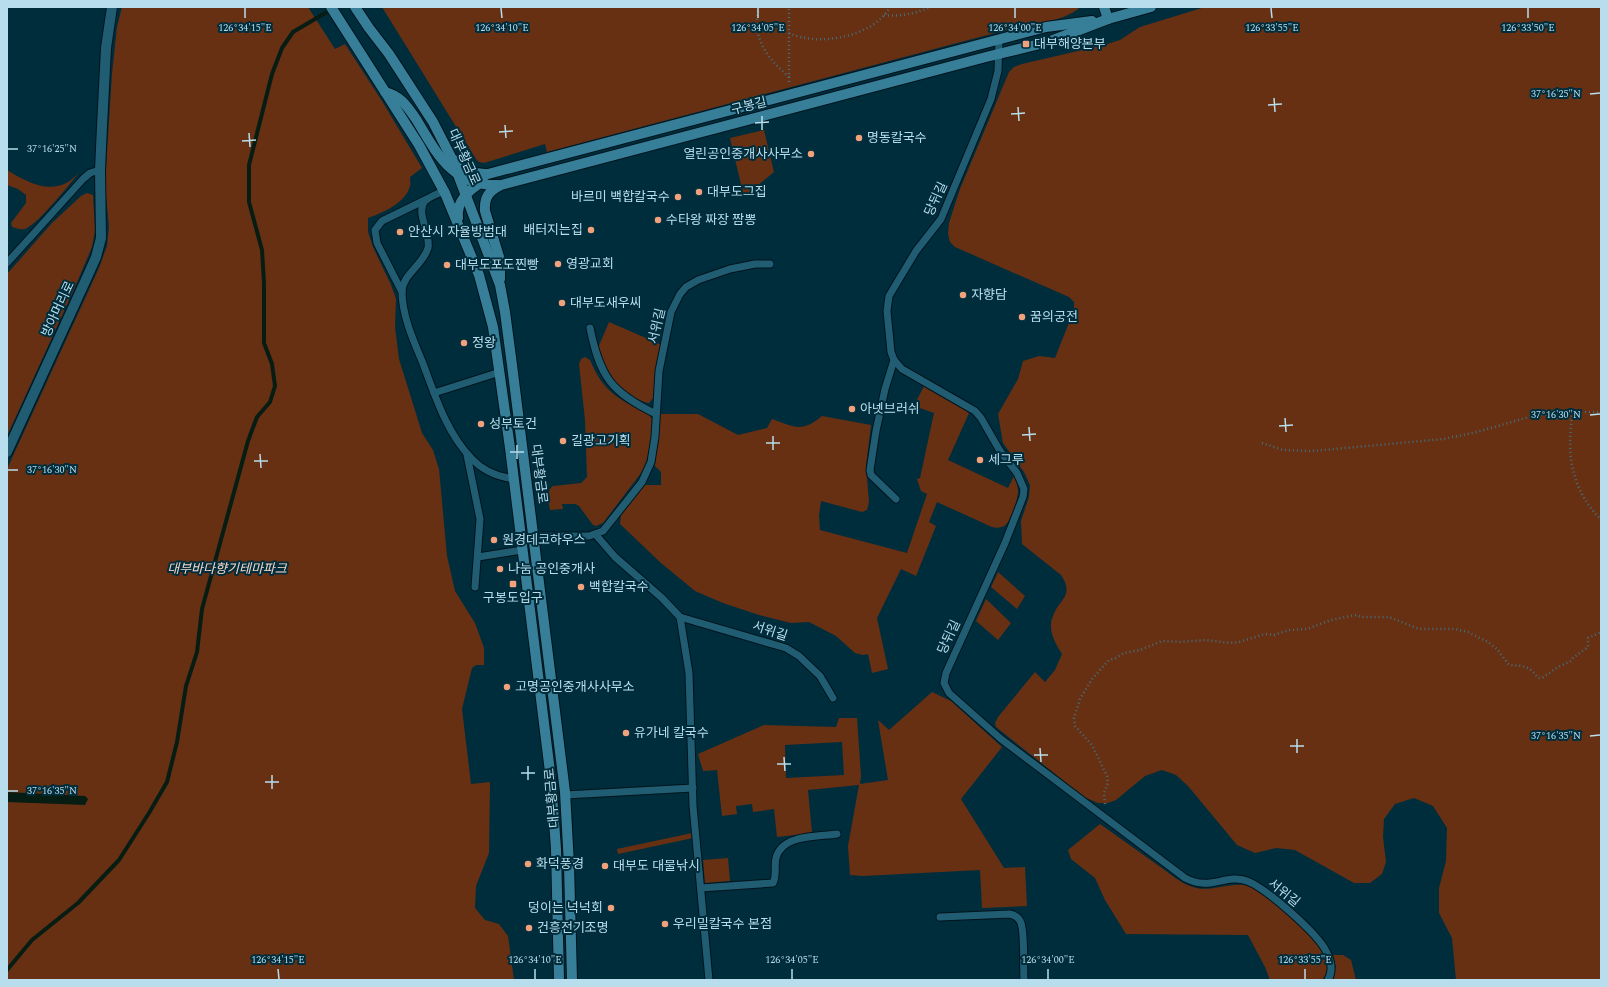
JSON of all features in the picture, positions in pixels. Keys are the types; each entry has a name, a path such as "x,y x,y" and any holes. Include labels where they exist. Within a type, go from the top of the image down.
{"main road":[{"name":"대부황금로","path":"331,7 419,145 444,190 479,275 493,327 514,479 520,538 551,780 556,849 559,980"},
{"name":"대부황금로","path":"355,7 369,28 390,54 433,122 452,159 500,285 506,312 565,795 570,865 572,980"},
{"path":"1104,7 1108,19"},
{"name":"구봉길","path":"500,285 500,260 484,203 492,190 501,185 1048,42 1108,19 1151,7"},
{"name":"구봉길","path":"452,159 470,172 479,174 502,170 1046,27 1108,19"},
{"path":"385,92 396,96 406,104 440,156 459,177 479,184 501,185"},
{"path":"460,230 458,208 466,195 479,184 502,170"}],"street":[{"name":"방아머리로","path":"7,452 88,275 99,247 101,228 100,170 106,48 112,7"}],"lane":[{"name":"당뒤길","path":"896,499 871,475 870,470 876,431 885,389 894,360 888,331 887,307 889,296 916,252 941,219 996,85 999,39"},
{"path":"7,264 83,179 90,173 100,170"},
{"name":"대부황금로","path":"444,190 382,221 375,230 377,244 402,292 409,327 444,417 460,446 472,460 490,472 500,477 514,479"},
{"path":"402,292 406,279 425,256 428,247 426,228 421,213 422,206 430,197"},
{"name":"서위길","path":"596,535 608,526 642,482 648,471 653,451 659,371 671,312 680,294 698,280 730,269 745,265 763,263 770,264"},
{"path":"590,328 599,364 611,384 635,403 656,414"},
{"name":"당뒤길","path":"894,360 902,369 975,411 981,418 1000,451 1017,473 1024,489 1023,497 1005,543 946,673 944,684 946,689 949,694 1001,739 1185,878"},
{"path":"434,393 500,372"},
{"name":"대부황금로","path":"467,454 480,519 475,587"},
{"path":"520,538 596,535 616,557 662,598 680,617 689,673 693,788 709,980"},
{"path":"478,557 522,550"},
{"name":"서위길","path":"680,617 786,648 799,656 820,676 833,698"},
{"path":"565,795 693,788"},
{"path":"701,888 773,883 775,879 775,860 777,852 783,846 798,839 837,834"},
{"name":"서위길","path":"1185,878 1199,884 1207,884 1231,879 1247,881 1281,902 1319,941 1326,951 1330,961 1331,970 1328,980"},
{"path":"940,917 1015,915 1019,918 1022,929 1024,980"}],"path":[{"path":"759,7 757,30 762,45 772,61 789,76"},
{"path":"789,7 789,85"},
{"path":"789,33 802,37 845,37 869,28 884,15 890,7"},
{"path":"884,15 900,15 931,7"},
{"path":"1262,443 1283,450 1312,451 1444,439 1477,432 1536,415 1573,412 1601,412"},
{"path":"1573,412 1570,452 1574,477 1582,497 1601,519"},
{"path":"1106,819 1104,793 1108,783 1108,776 1092,745 1074,726 1074,718 1080,699 1092,679 1109,660 1114,659 1124,653 1140,650 1162,641 1179,642 1206,640 1230,643 1265,634 1274,635 1289,630 1307,629 1331,620 1347,617 1389,617 1419,628 1455,629 1468,632 1488,642 1509,665 1526,667 1532,670 1538,678 1542,678 1558,667 1571,661 1588,647 1588,638 1601,632"}],"green space":[{"name":"대부바다향기테마파크","path":"122,7 308,7 335,49 345,44 382,101 422,168 410,177 408,192 399,202 368,218 368,232 396,299 395,327 399,359 422,433 433,450 439,469 447,556 455,591 475,623 484,648 484,665 476,665 472,668 462,709 471,784 490,782 489,853 476,886 475,908 485,920 499,924 508,936 514,980 7,980 7,469 99,268 107,246 109,227 105,184 112,74 117,27"},
{"path":"382,7 1080,7 1066,16 1046,22 1006,30 547,152 545,144 484,163 479,162 476,159"},
{"path":"1205,7 1601,7 1601,980 1456,980 1452,938 1439,913 1439,888 1446,861 1447,828 1433,806 1414,798 1395,804 1384,819 1383,837 1386,862 1382,874 1370,883 1354,883 1295,850 1276,848 1255,853 1237,845 1188,786 1176,775 1162,770 1145,776 1116,800 1108,803 1098,803 1084,797 996,727 995,723 998,717 1035,672 1045,682 1055,670 1062,654 1051,631 1051,621 1066,593 1065,582 1061,575 1022,544 1021,521 1029,497 1030,485 1024,472 1003,443 998,414 1018,379 1023,361 1039,356 1055,358 1074,310 1074,302 1069,297 955,247 950,242 948,234 949,223 960,189 1009,72 1014,67 1120,40 1140,27"},
{"path":"764,130 774,172 744,197 730,138"},
{"path":"7,170 36,185 52,187 68,182 80,171 54,203 37,220 25,229 21,229 12,227 11,223 26,203 26,195 18,189 7,185"},
{"path":"87,193 93,195 95,230 92,247 7,436 7,274 52,223 81,196"},
{"path":"609,322 662,345 654,397 649,403 638,399 626,391 606,372 598,348"},
{"path":"585,357 590,360 601,381 607,388 621,400 649,415 652,419 650,447 647,460 641,473 603,523 596,526 593,525 579,506 575,504 562,504 563,509 550,510 548,497 549,491 553,486 581,483 587,477 585,420 579,364 581,359"},
{"path":"924,386 955,403 969,413 948,460 1008,488 1014,476 1018,487 1018,495 1014,510 1007,524 998,528 992,527 937,502 929,522 936,526 916,576 901,569 877,618 888,669 872,673 868,654 863,655 855,653 836,636 809,622 791,623 759,615 723,603 695,591 661,563 620,524 621,515 645,485 661,485 661,472 655,466 659,414 698,414 738,435 767,428 772,419 792,426 803,427 809,425 822,416 871,425 866,466 869,502 867,510 862,512 821,501 819,516 820,530 907,553 927,494 921,491 917,479 920,478 934,413 914,406"},
{"path":"998,572 1025,596 1017,609 991,587"},
{"path":"986,599 1011,623 998,640 976,621"},
{"path":"932,692 951,701 1002,747 961,799 1004,868 1025,867 1027,906 982,908 980,870 863,876 850,875 848,846 859,785 808,790 812,833 777,837 774,809 753,812 752,804 736,806 737,814 722,816 717,770 703,771 698,754 764,725 836,727 839,718 857,718 861,776 860,784 888,780 878,720 889,730","holes":["842,742 844,775 786,778 785,745"]},
{"path":"1100,824 1174,877 1190,886 1206,889 1244,885 1252,887 1271,899 1308,933 1325,955 1328,963 1326,974 1322,980 1270,980 1265,967 1248,935 1126,934 1105,900 1095,878 1071,859 1068,850"},
{"path":"692,833 693,838 618,854 617,849"},
{"path":"728,858 730,881 705,883 703,860"},
{"path":"1333,955 1343,955 1351,960 1356,980 1332,980 1336,967"}],"shaded area":[{"path":"7,792 85,796 88,799 85,805 7,802"}],"waterway":[{"path":"7,970 32,940 78,903 119,860 167,782 177,742 186,686 197,652 202,609 248,441 257,417 270,402 275,386 272,364 264,343 264,283 262,250 249,202 249,165 272,74 282,48 293,32 332,9"}],"place":[{"name":"대부해양본부","path":"1026,44"},
{"name":"명동칼국수","path":"859,138"},
{"name":"열린공인중개사사무소","path":"811,154"},
{"name":"대부도그집","path":"699,192"},
{"name":"바르미 백합칼국수","path":"678,197"},
{"name":"수타왕 짜장 짬뽕","path":"658,220"},
{"name":"배터지는집","path":"591,230"},
{"name":"안산시 자율방범대","path":"400,232"},
{"name":"영광교회","path":"558,264"},
{"name":"대부도포도찐빵","path":"447,265"},
{"name":"자향담","path":"963,295"},
{"name":"대부도새우씨","path":"562,303"},
{"name":"꿈의궁전","path":"1022,317"},
{"name":"정왕","path":"464,343"},
{"name":"아넷브러쉬","path":"852,409"},
{"name":"성부토건","path":"481,424"},
{"name":"길광고기획","path":"563,441"},
{"name":"세그루","path":"980,460"},
{"name":"원경데코하우스","path":"494,540"},
{"name":"나눔 공인중개사","path":"500,569"},
{"name":"구봉도입구","path":"513,584"},
{"name":"백합칼국수","path":"581,587"},
{"name":"고명공인중개사사무소","path":"507,687"},
{"name":"유가네 칼국수","path":"626,733"},
{"name":"화덕풍경","path":"528,864"},
{"name":"대부도 대물낚시","path":"605,866"},
{"name":"덩이는 넉넉회","path":"611,908"},
{"name":"우리밀칼국수 본점","path":"665,924"},
{"name":"건흥전기조명","path":"529,928"}]}
